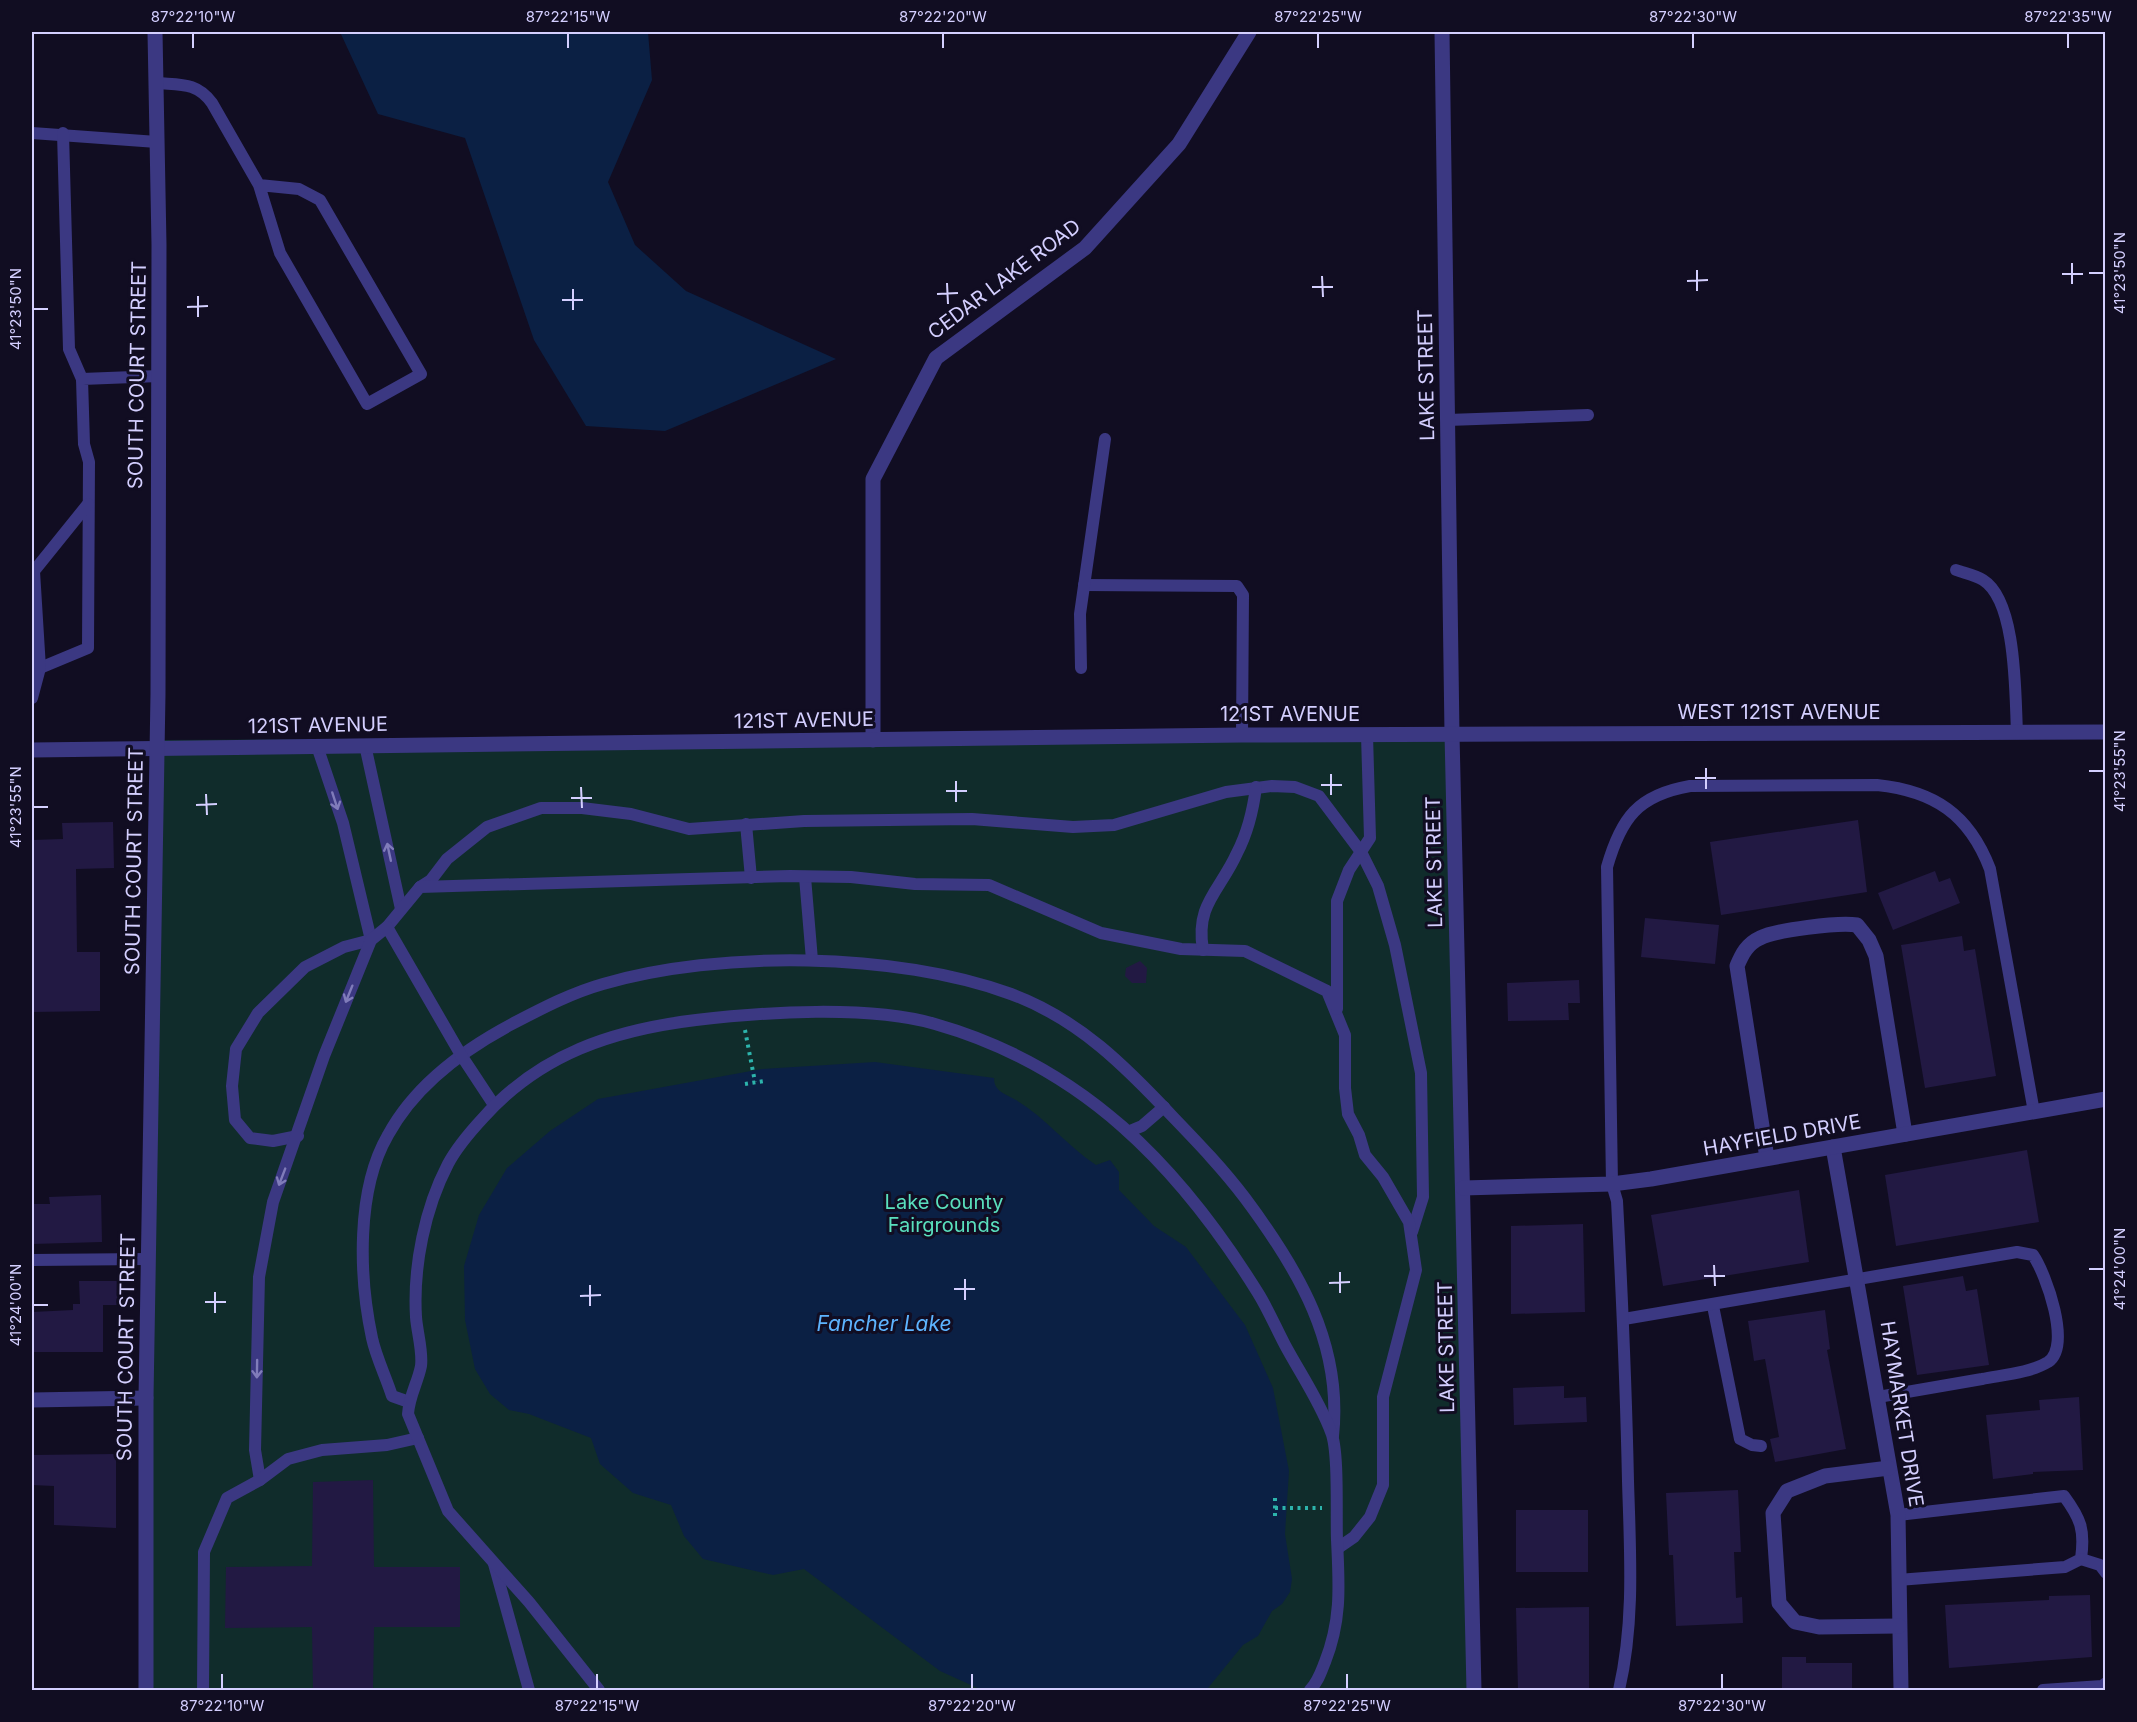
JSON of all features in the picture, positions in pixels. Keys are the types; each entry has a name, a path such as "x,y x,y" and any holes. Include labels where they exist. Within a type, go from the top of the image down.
{"street":[{"name":"SOUTH COURT STREET","path":"146,1690 146,1398 157,747 159,376 155,32"},
{"name":"CEDAR LAKE ROAD","path":"873,740 873,479 936,358 1086,248 1179,144 1249,32"},
{"name":"LAKE STREET","path":"1442,32 1452,734 1474,1690"},
{"name":"WEST 121ST AVENUE","path":"1452,734 2106,732"},
{"name":"121ST AVENUE","path":"32,750 1452,734"},
{"path":"1767,1158 1737,966 1743,950 1760,938 1839,922 1857,925 1869,940 1876,956 1905,1134"},
{"name":"HAYFIELD DRIVE","path":"1463,1188 1612,1184 2106,1099"},
{"name":"HAYMARKET DRIVE","path":"1833,1147 1898,1515 1901,1690"},
{"path":"32,1400 146,1398"},
{"path":"1889,1468 1825,1476 1787,1491 1773,1513 1779,1603 1795,1622 1819,1627 1899,1626"}],"lane":[{"path":"157,83 194,86 204,92 259,185 280,253 367,404 421,374 320,200 298,189 259,185"},
{"path":"32,133 157,142"},
{"path":"40,668 88,648 89,462 84,444 82,380 69,349 63,134"},
{"path":"82,380 159,376"},
{"path":"1448,420 1588,415"},
{"path":"1082,668 1080,614 1105,439"},
{"path":"32,698 40,668 34,571 88,504"},
{"path":"1956,570 1984,580 1999,601 2011,635 2017,732"},
{"path":"1084,585 1237,586 1243,596 1242,735"},
{"path":"1337,1016 1337,902 1349,870 1370,838 1367,735"},
{"path":"365,745 401,909"},
{"path":"260,1480 255,1450 259,1277 273,1202 298,1136 324,1056 371,940 343,823 317,746"},
{"path":"1619,1690 1628,1652 1630,1621 1624,1319 1617,1201 1612,1184 1607,867 1615,840 1628,816 1647,800 1668,790 1690,786 1877,785 1904,788 1932,800 1960,819 1979,841 1990,868 2034,1112"},
{"path":"1203,950 1199,930 1206,903 1237,855 1251,819 1256,787"},
{"path":"298,1136 273,1141 250,1138 235,1120 232,1086 236,1049 258,1013 305,967 344,947 371,940 387,927 420,887 431,880 447,859 486,827 541,808 582,808 631,814 689,829 746,824 972,819 1073,827 1114,825 1193,800 1256,787 1295,788 1319,796 1361,852 1378,886 1395,945 1421,1073 1423,1197 1411,1236"},
{"path":"746,824 751,878"},
{"path":"420,887 805,877 851,877 915,884 989,885 1101,933 1181,949 1245,951 1327,991 1345,1035 1345,1088 1348,1113 1359,1135 1365,1155 1383,1177 1409,1222 1416,1270 1383,1397 1383,1485 1370,1517 1354,1537 1338,1548"},
{"path":"805,877 812,960"},
{"path":"387,927 461,1056 494,1105"},
{"path":"409,1402 392,1395 372,1340 366,1286 364,1219 368,1189 387,1135 436,1074 479,1041 552,1003 600,984 683,967 812,960 885,966 956,978 1012,994 1051,1012 1102,1045 1164,1107 1232,1182 1260,1218 1305,1293 1322,1330 1337,1401 1333,1436 1340,1611 1329,1651 1316,1684 1310,1690"},
{"path":"599,1690 530,1602 448,1511 408,1414 409,1402 422,1364 416,1313 419,1266 426,1220 449,1162 470,1132 494,1105 553,1059 600,1040 670,1023 742,1014 813,1012 874,1015 934,1023 1030,1061 1074,1086 1130,1131 1199,1209 1260,1295 1333,1436"},
{"path":"1130,1131 1142,1126 1164,1107"},
{"path":"1624,1319 1713,1306 2017,1252 2033,1255 2043,1270 2056,1316 2057,1350 2049,1361 2014,1373 1878,1397"},
{"path":"32,1260 148,1259"},
{"path":"1713,1306 1740,1439 1752,1445 1761,1446"},
{"path":"202,1690 204,1552 227,1498 260,1480 288,1459 311,1453 387,1445 418,1438"},
{"path":"1898,1515 2064,1497 2079,1517 2084,1539 2081,1559"},
{"path":"1898,1580 2064,1568 2081,1559 2100,1565 2106,1573"},
{"path":"493,1562 529,1690"},
{"path":"2043,1690 2102,1686 2106,1683"}],"path":[{"path":"742,1014 755,1082"},
{"path":"744,1084 764,1081"},
{"path":"1275,1498 1275,1516"},
{"path":"1275,1508 1336,1507"}],"green space":[{"name":"Lake County Fairgrounds","path":"1452,734 1472,1690 144,1690 153,740"}],"water":[{"path":"340,32 648,32 652,80 608,182 635,245 686,291 836,359 665,431 586,426 534,340 465,138 378,114"},
{"name":"Fancher Lake","path":"875,1062 994,1078 998,1090 1027,1107 1096,1165 1110,1160 1119,1172 1119,1190 1154,1226 1186,1247 1245,1325 1273,1388 1289,1471 1285,1534 1292,1579 1290,1592 1282,1604 1272,1611 1258,1636 1243,1645 1208,1688 1203,1690 982,1690 940,1671 804,1569 773,1575 703,1559 684,1536 671,1505 633,1493 600,1464 591,1438 529,1414 509,1410 490,1394 475,1369 465,1320 464,1266 479,1215 507,1168 550,1131 598,1099 762,1069"}],"building":[{"path":"1858,820 1867,892 1721,915 1710,842"},
{"path":"113,822 114,868 76,869 77,952 100,952 100,1011 32,1012 32,840 63,839 62,823"},
{"path":"1935,871 1939,882 1950,878 1960,903 1893,930 1878,893"},
{"path":"1645,918 1719,925 1715,964 1641,957"},
{"path":"1962,936 1964,951 1975,949 1996,1076 1925,1088 1901,945"},
{"path":"1140,961 1147,968 1146,983 1132,983 1125,976 1126,968"},
{"path":"1579,980 1580,1003 1568,1003 1569,1020 1508,1021 1507,983"},
{"path":"2027,1150 2039,1222 1896,1246 1885,1175"},
{"path":"1799,1190 1809,1262 1663,1286 1651,1215"},
{"path":"101,1195 102,1242 32,1244 32,1204 50,1204 49,1197"},
{"path":"1583,1224 1585,1312 1511,1314 1511,1226"},
{"path":"1963,1276 1966,1291 1977,1289 1989,1365 1917,1375 1903,1286"},
{"path":"79,1281 118,1281 118,1305 103,1305 103,1352 32,1352 32,1312 73,1310 73,1304 80,1304"},
{"path":"1825,1310 1830,1349 1827,1350 1846,1449 1775,1462 1770,1439 1779,1437 1765,1359 1754,1361 1748,1321"},
{"path":"1564,1386 1564,1398 1586,1397 1587,1422 1514,1425 1513,1388"},
{"path":"2079,1397 2083,1470 2033,1472 2033,1474 1993,1479 1986,1415 2040,1410 2039,1400"},
{"path":"116,1454 116,1528 54,1525 54,1486 32,1485 32,1455"},
{"path":"373,1480 374,1567 460,1567 460,1627 374,1627 373,1690 313,1690 312,1627 225,1628 226,1567 312,1566 313,1482"},
{"path":"1738,1490 1741,1552 1734,1552 1736,1598 1742,1597 1743,1623 1676,1626 1673,1555 1669,1555 1666,1493"},
{"path":"1516,1510 1588,1510 1588,1572 1516,1572"},
{"path":"2090,1595 2092,1657 1949,1668 1945,1605 2049,1600 2049,1596"},
{"path":"1589,1607 1589,1690 1518,1690 1516,1608"},
{"path":"1782,1657 1806,1657 1806,1663 1852,1663 1852,1690 1782,1690"}]}
